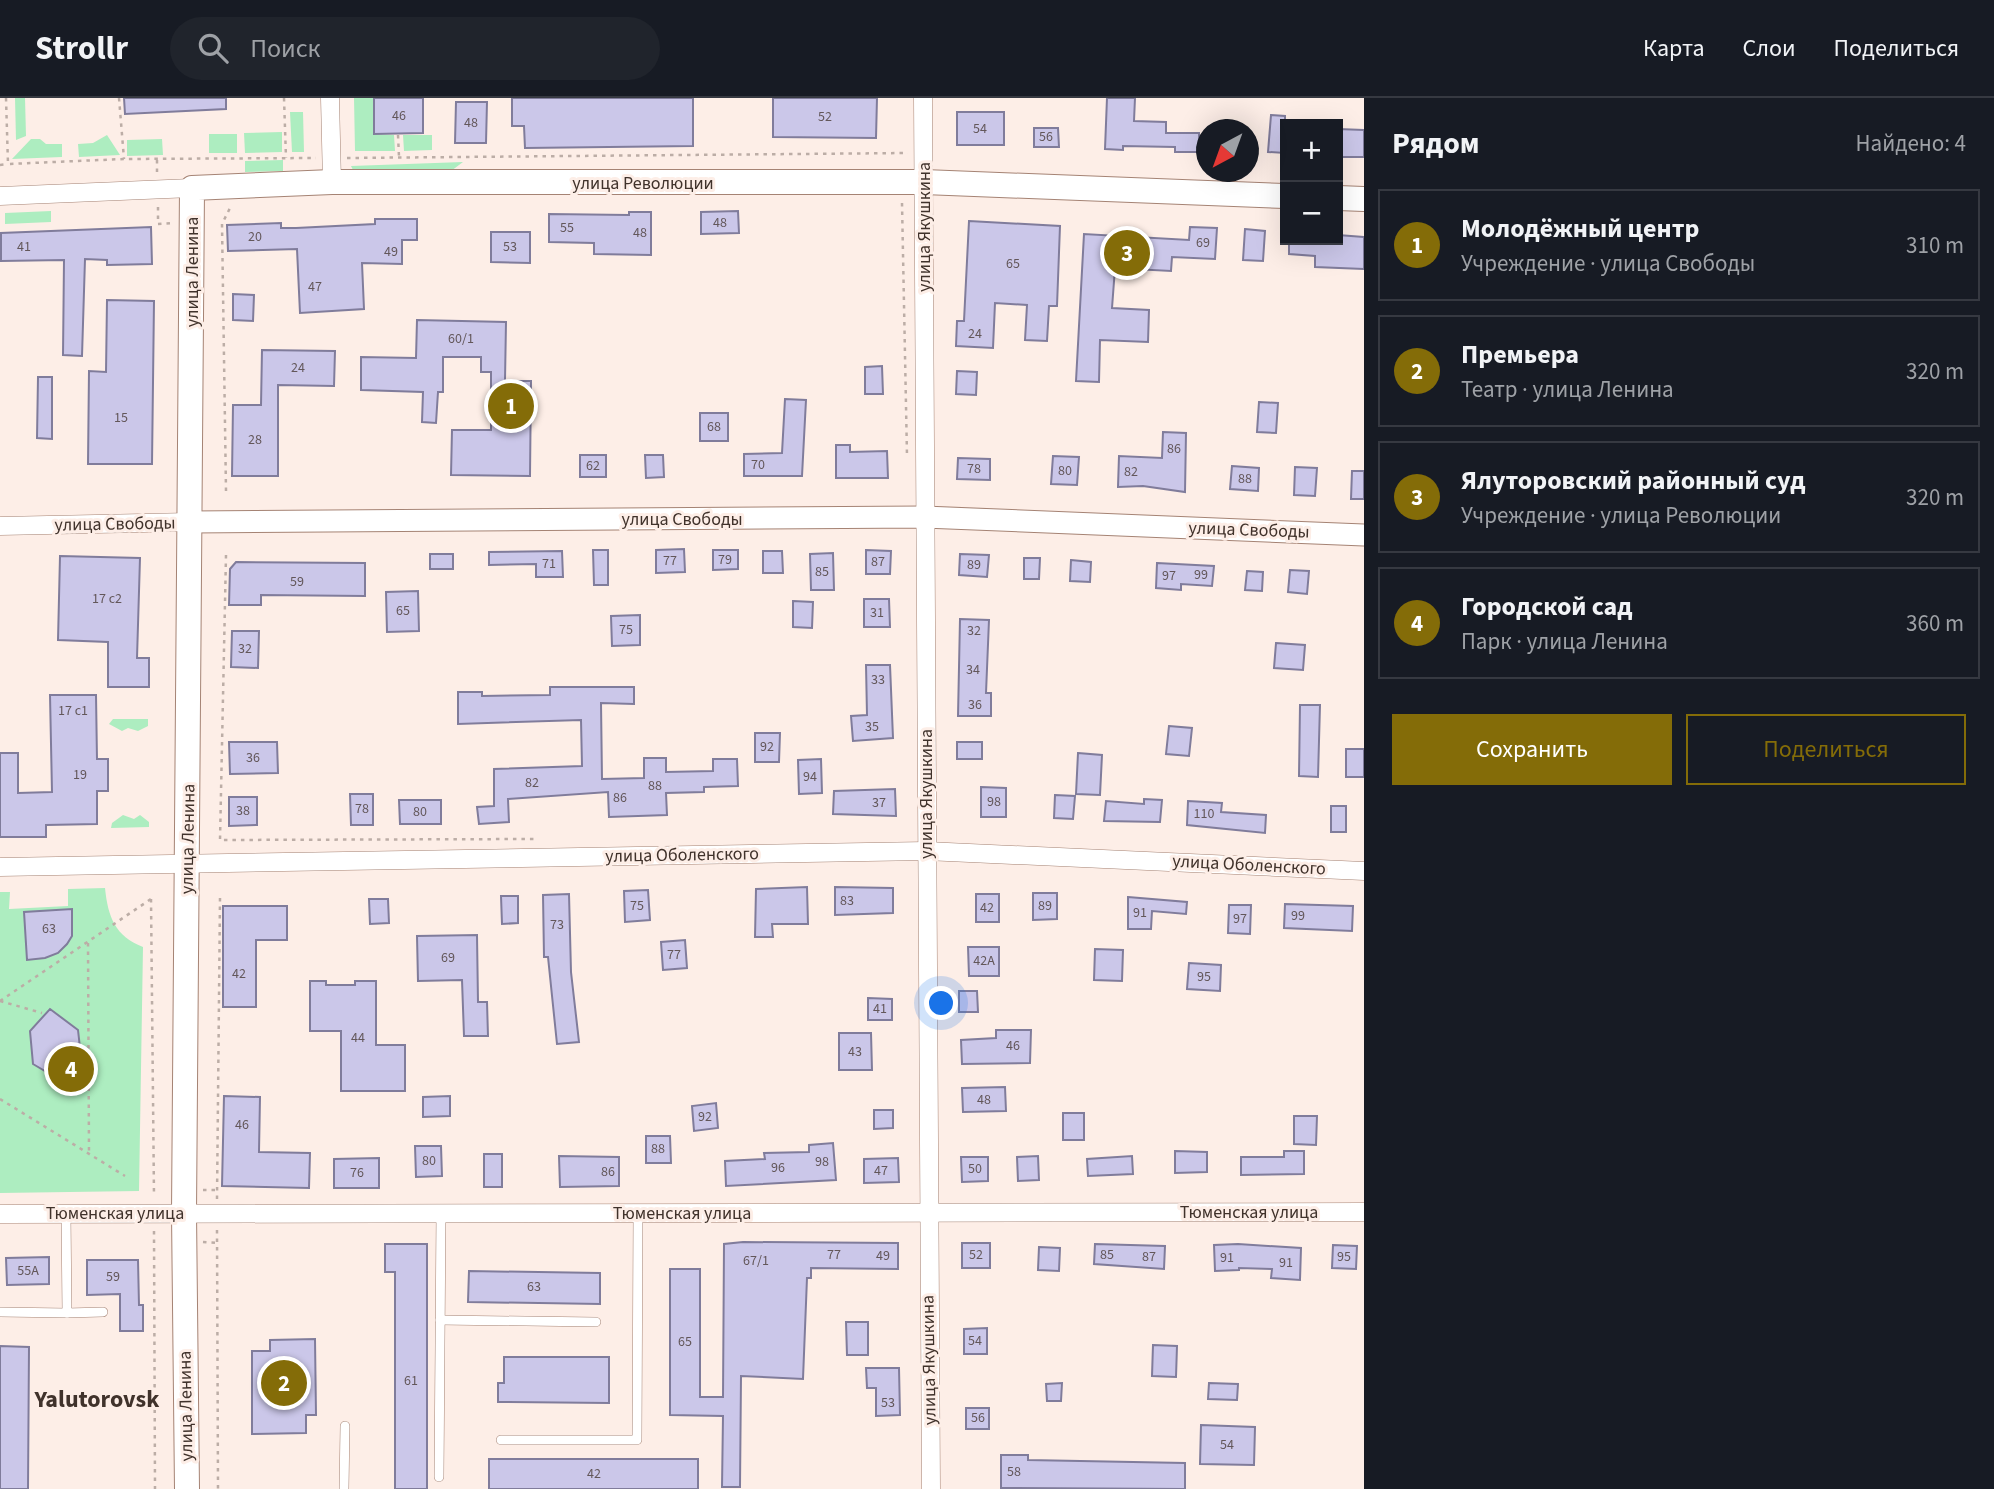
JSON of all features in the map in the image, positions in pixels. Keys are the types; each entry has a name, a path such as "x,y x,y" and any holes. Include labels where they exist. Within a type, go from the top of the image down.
{"main road":[{"name":"улица Революции","path":"192,188 332,170 912,182 1280,196"},
{"name":"улица Ленина","path":"187,1489 184,1213 192,188"},
{"path":"1343,198 1364,199"}],"street":[{"path":"330,98 332,170"},
{"name":"улица Якушкина","path":"923,98 924,153 912,182 924,517 931,1489"},
{"name":"улица Революции","path":"0,196 192,188"},
{"name":"улица Свободы","path":"0,526 191,522 924,517 1364,535"},
{"name":"улица Оболенского","path":"0,867 926,851 1364,871"},
{"name":"Тюменская улица","path":"0,1214 1364,1212"}],"lane":[{"path":"439,1477 441,1213"},
{"path":"501,1440 637,1440 638,1213"},
{"path":"65,1214 67,1313"},
{"path":"0,1312 103,1312"},
{"path":"440,1320 596,1322"},
{"path":"344,1489 345,1426"}],"path":[{"path":"6,98 8,164"},
{"path":"119,98 124,159"},
{"path":"284,98 286,158"},
{"path":"398,135 399,157"},
{"path":"0,165 124,159 286,158 332,170 399,157 924,153"},
{"path":"907,461 912,182"},
{"path":"222,224 226,491"},
{"path":"220,840 226,555"},
{"path":"218,1489 220,898"},
{"path":"0,1001 151,899 155,1489"},
{"path":"89,943 89,1154"},
{"path":"0,1001 42,1013"},
{"path":"0,1099 125,1176"}],"green space":[{"path":"15,98 25,98 26,136 16,140"},
{"path":"354,98 373,98 374,134 394,135 395,151 355,151"},
{"path":"290,112 303,112 304,152 292,152"},
{"path":"282,132 282,152 245,153 244,133"},
{"path":"209,134 237,134 237,153 209,153"},
{"path":"107,135 120,155 79,157 78,144 93,143"},
{"path":"403,135 432,135 432,150 404,151"},
{"path":"31,139 40,139 46,144 62,144 62,157 12,159"},
{"path":"162,139 163,155 127,156 127,140"},
{"path":"283,160 283,171 245,172 245,161"},
{"path":"463,162 451,171 353,170 351,166"},
{"path":"51,211 51,222 5,224 5,213"},
{"path":"113,719 148,719 148,726 138,731 128,728 122,731 109,724"},
{"path":"123,815 134,819 140,815 149,822 149,827 111,828 112,823"},
{"path":"105,888 108,908 119,931 143,947 139,1191 0,1193 0,892 10,892 9,909 68,906 68,889"}],"building":[{"path":"124,98 226,98 226,109 125,114"},
{"path":"374,98 423,98 423,133 374,134"},
{"path":"512,98 693,98 693,146 525,148 524,126 512,126"},
{"path":"773,98 877,98 876,138 773,137"},
{"path":"1107,98 1135,98 1134,121 1166,122 1166,133 1196,133 1196,152 1175,152 1175,147 1123,146 1123,150 1105,149"},
{"path":"456,102 487,102 486,143 455,143"},
{"path":"957,112 1004,112 1004,145 957,145"},
{"path":"1271,115 1285,116 1285,119 1280,119 1280,153 1268,152"},
{"path":"1034,128 1058,128 1059,147 1034,147"},
{"path":"1343,129 1364,130 1364,157 1343,157"},
{"path":"738,211 739,233 701,234 701,212"},
{"path":"629,212 651,212 651,255 594,254 594,243 549,242 549,214 629,215"},
{"path":"375,219 417,219 417,240 402,240 402,264 362,263 364,309 300,313 297,249 228,251 227,225 281,223 281,228 296,228 375,224"},
{"path":"969,221 1060,226 1057,306 1049,306 1047,341 1025,340 1027,305 995,303 993,348 956,346 957,321 964,321"},
{"path":"151,227 152,264 107,265 107,260 85,259 82,356 63,355 64,260 1,261 1,233"},
{"path":"1190,227 1217,228 1215,259 1172,257 1171,271 1115,268 1112,308 1149,310 1148,342 1100,340 1099,382 1076,381 1084,234 1189,240"},
{"path":"1245,229 1265,231 1263,261 1243,260"},
{"path":"491,232 530,232 530,263 491,262"},
{"path":"1343,235 1364,237 1364,269 1315,267 1315,256 1289,254 1289,245 1343,245"},
{"path":"233,294 254,295 253,321 233,320"},
{"path":"107,300 154,301 152,464 88,464 89,371 106,372"},
{"path":"417,320 506,322 505,381 531,381 530,476 451,475 452,430 491,430 491,372 481,372 481,357 443,357 443,392 438,392 436,423 422,422 423,392 361,390 361,357 416,358"},
{"path":"262,350 335,351 334,386 278,385 278,476 232,476 233,405 261,405"},
{"path":"882,366 883,394 865,394 865,367"},
{"path":"957,371 977,372 976,395 956,394"},
{"path":"38,377 52,377 52,439 37,438"},
{"path":"785,399 806,400 802,476 744,476 744,454 782,453"},
{"path":"1259,402 1278,403 1276,433 1257,432"},
{"path":"700,413 728,413 728,441 700,441"},
{"path":"1163,432 1186,433 1185,492 1143,486 1118,487 1119,456 1162,458"},
{"path":"836,445 850,445 850,452 887,451 888,478 836,478"},
{"path":"580,455 606,455 606,477 580,477"},
{"path":"645,455 663,455 664,477 646,478"},
{"path":"1053,456 1079,457 1077,485 1051,484"},
{"path":"958,458 990,459 990,480 957,479"},
{"path":"1232,466 1259,468 1258,491 1230,489"},
{"path":"1295,467 1317,468 1315,496 1294,495"},
{"path":"1352,471 1364,471 1364,499 1351,499"},
{"path":"684,549 685,572 656,573 656,550"},
{"path":"593,550 608,550 608,585 594,585"},
{"path":"713,550 738,550 738,569 713,570"},
{"path":"866,550 891,551 890,574 866,574"},
{"path":"562,551 563,577 536,577 536,564 489,565 489,552"},
{"path":"763,551 782,551 783,573 763,573"},
{"path":"833,553 834,590 811,590 810,554"},
{"path":"430,554 453,554 453,569 430,569"},
{"path":"960,554 989,555 987,577 959,575"},
{"path":"60,556 140,558 137,658 149,658 149,687 108,687 108,642 58,640"},
{"path":"1024,558 1040,558 1039,579 1024,579"},
{"path":"1071,560 1091,562 1090,582 1070,581"},
{"path":"236,562 365,563 365,596 261,595 261,605 229,605 230,569"},
{"path":"1157,563 1214,566 1212,586 1181,584 1181,590 1156,588"},
{"path":"1290,570 1309,571 1307,594 1288,592"},
{"path":"1247,571 1263,572 1262,591 1245,590"},
{"path":"418,591 419,631 387,632 386,592"},
{"path":"864,599 889,599 890,627 864,627"},
{"path":"793,601 813,602 812,628 793,627"},
{"path":"640,615 640,645 612,646 611,616"},
{"path":"960,619 989,620 986,693 991,693 991,716 958,716"},
{"path":"232,631 259,631 258,668 231,667"},
{"path":"1276,643 1305,645 1303,670 1274,668"},
{"path":"866,665 890,665 893,738 853,741 851,716 867,715"},
{"path":"550,687 634,687 634,704 601,703 602,779 644,778 644,758 666,758 666,772 713,771 713,759 737,759 738,786 704,787 704,792 666,793 667,815 609,817 608,792 508,799 509,822 479,824 477,807 494,806 494,769 582,766 581,720 458,724 458,692 482,692 482,696 550,695"},
{"path":"50,695 96,695 97,759 108,759 108,791 97,791 97,824 46,825 46,837 0,837 0,753 18,753 18,793 52,792"},
{"path":"1300,705 1320,705 1318,777 1299,776"},
{"path":"1169,726 1192,728 1189,756 1166,754"},
{"path":"755,733 780,733 779,762 755,762"},
{"path":"229,742 277,742 278,773 230,774"},
{"path":"957,742 982,742 982,759 957,759"},
{"path":"1346,749 1364,749 1364,777 1346,777"},
{"path":"1078,753 1102,755 1100,795 1076,794"},
{"path":"821,759 822,793 799,794 798,760"},
{"path":"981,787 1006,788 1006,817 981,817"},
{"path":"895,789 896,816 833,814 834,791"},
{"path":"350,794 373,794 373,825 351,825"},
{"path":"1055,795 1075,796 1073,819 1054,818"},
{"path":"229,797 257,797 257,825 229,826"},
{"path":"1144,799 1162,800 1160,822 1104,821 1106,801 1144,804"},
{"path":"399,800 441,800 441,824 400,824"},
{"path":"1188,801 1222,803 1221,812 1266,815 1265,833 1187,825"},
{"path":"1331,806 1346,806 1346,832 1331,832"},
{"path":"807,887 808,924 772,924 773,937 755,937 756,889"},
{"path":"835,887 893,888 893,913 835,915"},
{"path":"648,890 650,920 625,922 624,891"},
{"path":"1033,893 1057,893 1057,919 1033,920"},
{"path":"569,894 571,972 579,1042 557,1044 548,957 544,957 543,895"},
{"path":"976,894 999,894 999,922 976,922"},
{"path":"501,896 518,896 518,923 502,924"},
{"path":"1128,897 1187,902 1186,914 1152,911 1151,929 1128,929"},
{"path":"369,899 388,899 389,923 370,924"},
{"path":"1285,904 1353,906 1352,931 1284,928"},
{"path":"1229,905 1251,905 1250,934 1228,933"},
{"path":"223,906 287,906 287,940 256,940 256,1007 223,1007"},
{"path":"72,909 72,936 67,944 58,953 27,960 24,912"},
{"path":"477,935 478,1002 487,1002 488,1036 464,1036 462,980 418,981 417,936"},
{"path":"685,940 687,968 663,970 661,942"},
{"path":"968,947 999,947 999,976 969,976"},
{"path":"1095,949 1123,950 1122,981 1094,980"},
{"path":"1189,963 1221,965 1220,991 1187,989"},
{"path":"310,981 326,981 326,985 355,985 355,981 376,981 376,1045 405,1045 405,1091 341,1091 341,1031 310,1031"},
{"path":"959,991 977,991 978,1012 959,1012"},
{"path":"868,998 892,999 892,1020 868,1020"},
{"path":"50,1009 78,1030 80,1048 55,1077 33,1064 30,1031"},
{"path":"996,1030 1031,1030 1030,1063 962,1064 961,1040 996,1038"},
{"path":"839,1033 871,1033 872,1070 839,1070"},
{"path":"1005,1087 1006,1111 963,1112 962,1088"},
{"path":"224,1096 260,1097 259,1152 310,1153 309,1188 222,1186"},
{"path":"450,1096 450,1116 423,1117 423,1097"},
{"path":"716,1103 718,1128 694,1131 692,1106"},
{"path":"874,1110 893,1110 893,1128 874,1129"},
{"path":"1063,1113 1084,1113 1084,1140 1063,1140"},
{"path":"1294,1116 1317,1116 1316,1145 1294,1144"},
{"path":"646,1136 670,1136 671,1163 646,1163"},
{"path":"833,1143 836,1180 726,1186 725,1161 765,1159 764,1153 809,1152 809,1145"},
{"path":"415,1146 441,1146 442,1176 416,1177"},
{"path":"1175,1151 1207,1152 1207,1172 1175,1173"},
{"path":"1284,1151 1304,1151 1304,1174 1241,1175 1241,1157 1284,1157"},
{"path":"484,1154 502,1154 502,1187 484,1187"},
{"path":"559,1156 619,1157 619,1186 560,1187"},
{"path":"1038,1156 1039,1180 1018,1181 1017,1157"},
{"path":"1132,1156 1133,1174 1088,1176 1087,1159"},
{"path":"961,1157 988,1157 988,1181 962,1182"},
{"path":"379,1158 379,1188 334,1188 334,1159"},
{"path":"898,1158 899,1182 864,1183 864,1159"},
{"path":"898,1243 898,1269 811,1268 811,1278 807,1278 803,1379 741,1376 740,1487 722,1487 723,1416 670,1415 670,1269 700,1269 700,1397 723,1397 724,1244"},
{"path":"962,1243 990,1243 990,1268 962,1268"},
{"path":"385,1244 427,1244 427,1489 395,1489 395,1272 385,1272"},
{"path":"1095,1244 1165,1246 1164,1269 1094,1264"},
{"path":"1214,1245 1301,1248 1300,1280 1271,1278 1272,1269 1239,1268 1215,1271"},
{"path":"1333,1245 1357,1246 1356,1269 1332,1268"},
{"path":"1039,1247 1060,1248 1059,1271 1038,1270"},
{"path":"49,1257 49,1284 7,1285 6,1258"},
{"path":"87,1260 138,1260 139,1305 143,1305 143,1331 120,1331 120,1294 87,1295"},
{"path":"469,1271 600,1273 600,1304 468,1302"},
{"path":"846,1322 868,1322 868,1355 847,1355"},
{"path":"987,1328 987,1354 964,1354 964,1329"},
{"path":"315,1339 316,1415 306,1415 306,1433 252,1434 252,1351 270,1351 270,1340"},
{"path":"1153,1345 1177,1346 1176,1377 1152,1376"},
{"path":"0,1346 29,1347 28,1489 0,1489"},
{"path":"504,1357 609,1357 609,1403 498,1402 498,1383 504,1383"},
{"path":"866,1368 899,1368 900,1415 876,1416 876,1388 867,1388"},
{"path":"1062,1383 1061,1401 1047,1401 1046,1384"},
{"path":"1209,1383 1238,1384 1237,1400 1208,1399"},
{"path":"966,1408 989,1408 989,1429 966,1429"},
{"path":"1201,1425 1255,1427 1254,1465 1200,1464"},
{"path":"1001,1455 1028,1455 1028,1460 1185,1463 1185,1489 1001,1488"},
{"path":"489,1459 698,1459 698,1489 489,1489"}],"place":[{"name":"Ялуторовский районный суд","path":"1127,253"},
{"name":"Молодёжный центр","path":"511,406"},
{"name":"Городской сад","path":"71,1069"},
{"name":"Премьера","path":"284,1383"}],"district":[{"name":"Yalutorovsk","path":"97,1399"}]}
